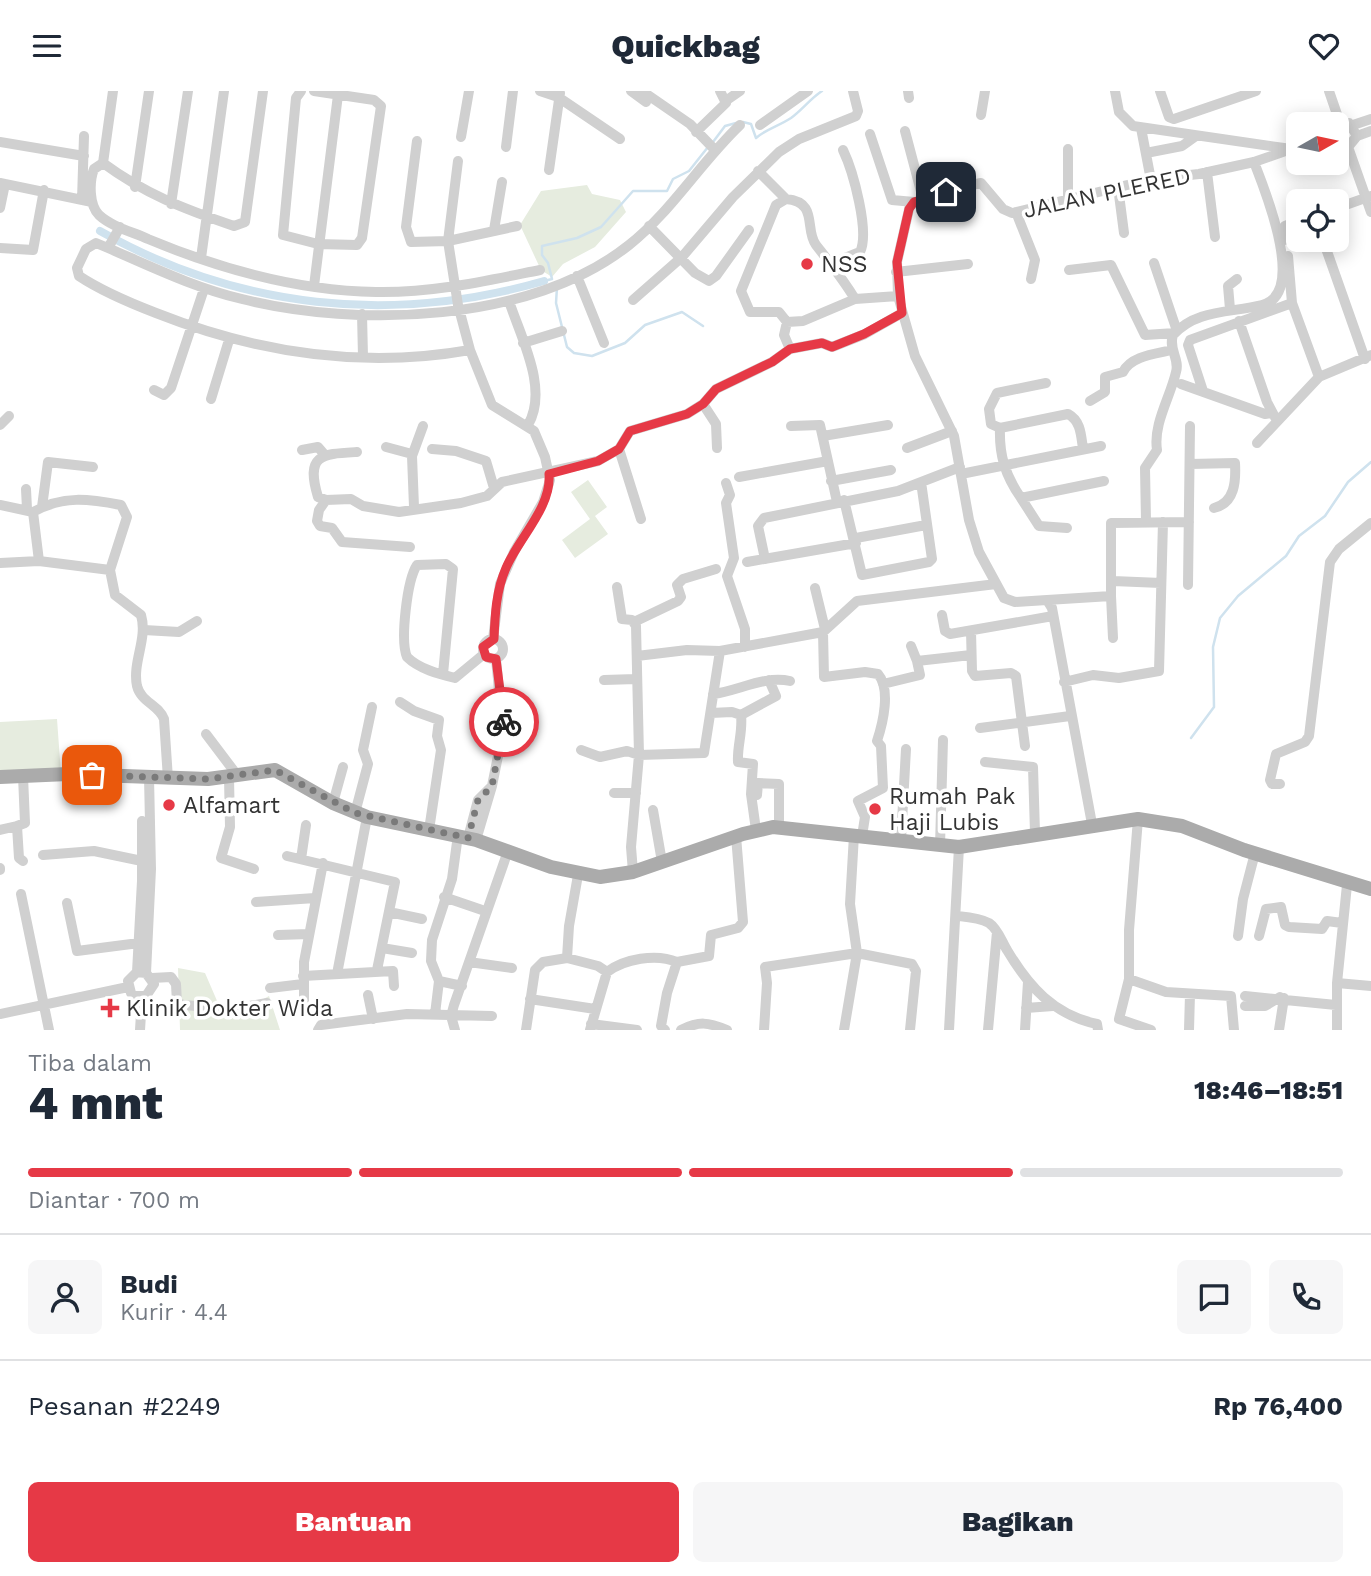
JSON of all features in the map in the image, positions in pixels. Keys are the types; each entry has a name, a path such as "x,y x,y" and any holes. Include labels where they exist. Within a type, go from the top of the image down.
{"main road":[{"path":"0,777 168,779 233,776 265,769 279,771 333,803 361,815 467,838 578,874 607,877 634,872 758,829 779,827 959,847 1138,818 1182,826 1255,853 1371,890"}],"street":[{"path":"87,201 92,174 103,163 113,91"},
{"path":"135,187 149,91"},
{"path":"171,204 188,91"},
{"path":"201,258 225,91"},
{"path":"103,163 135,187 171,204 238,226 244,222 262,91"},
{"path":"301,91 296,98 281,227 285,238 318,244 353,246 360,243 380,115 377,102 314,91"},
{"path":"461,137 469,91"},
{"path":"506,147 513,91"},
{"path":"540,91 559,94 620,139"},
{"path":"631,91 690,124 707,142"},
{"path":"642,91 651,101"},
{"path":"470,350 411,358 363,358 292,352 229,340 119,299 79,276 77,268 86,249 93,244 106,246 204,289 289,309 362,314 509,301 551,289 577,277 617,254 649,226 707,142 724,96 740,91"},
{"path":"760,125 808,91"},
{"path":"633,300 682,257 758,171 799,139 856,116 858,111 853,91"},
{"path":"981,115 985,91"},
{"path":"1115,91 1123,118 1141,128 1286,147"},
{"path":"1160,91 1171,118 1256,91"},
{"path":"1218,91 1222,103"},
{"path":"1329,91 1335,112"},
{"path":"549,170 559,94"},
{"path":"314,286 338,95"},
{"path":"1349,138 1371,119"},
{"path":"707,142 740,125"},
{"path":"1141,128 1150,175"},
{"path":"1349,128 1371,131"},
{"path":"905,131 919,200"},
{"path":"870,134 892,200 919,200"},
{"path":"84,136 87,201"},
{"path":"1146,153 1182,146 1196,136"},
{"path":"417,141 406,234 415,244 448,241 517,226"},
{"path":"0,142 84,156"},
{"path":"1068,149 1068,200"},
{"path":"832,263 860,252 864,240 852,171 843,150"},
{"name":"JALAN PLERED","path":"919,200 981,183 1003,209 1016,212 1152,179 1207,172 1254,162 1286,151"},
{"path":"1349,160 1368,197 1371,212"},
{"path":"458,161 448,241 458,307 470,350 492,405 528,425 538,437 549,474 547,493 500,584 494,639"},
{"path":"1069,269 1111,265 1144,335 1176,332 1194,319 1230,309 1267,304 1276,297 1282,264 1277,226 1254,162"},
{"path":"758,171 786,199 795,201 807,211 813,240 832,263 855,299"},
{"path":"1207,172 1214,237"},
{"path":"494,230 502,182"},
{"path":"0,208 2,183 44,190 87,201 99,215 118,229 255,277 314,286 374,292 456,288 540,270"},
{"path":"1118,187 1124,233"},
{"path":"0,248 33,250 44,190"},
{"path":"1349,204 1368,197"},
{"path":"786,199 776,205 741,291 750,311 779,312 787,322"},
{"path":"919,200 909,209 901,237 896,272 898,296 915,356 952,431 973,536 1001,596 1010,601 1111,596"},
{"path":"1016,212 1035,260 1031,279"},
{"path":"649,226 701,278 712,280 749,230"},
{"path":"1286,226 1286,248"},
{"path":"106,246 118,229"},
{"path":"1286,252 1292,303 1319,377"},
{"path":"1271,416 1319,377 1368,357 1328,252"},
{"path":"1146,521 1146,465 1157,450 1154,437 1177,372 1172,350 1176,332 1154,263"},
{"path":"896,272 968,264"},
{"path":"577,277 604,343"},
{"path":"1230,309 1228,286 1237,279"},
{"path":"154,390 163,395 171,388 204,289"},
{"path":"787,322 803,321 855,299 898,296"},
{"path":"509,301 537,394 536,413 528,425"},
{"path":"1203,391 1188,345 1190,339 1292,303"},
{"path":"357,452 324,454 316,463 318,496 326,500 349,499 363,506 399,512 414,507 467,502 487,496 506,481 549,474 598,461 619,449 630,431 687,414 703,404 716,389 772,362 790,349 822,343 832,347 864,334 902,313"},
{"path":"362,314 363,358"},
{"path":"1239,321 1271,416"},
{"path":"787,322 784,335 790,349"},
{"path":"523,343 562,331"},
{"path":"211,399 229,340"},
{"path":"1090,401 1105,392 1103,378 1123,372 1127,364 1135,360 1172,350"},
{"path":"1046,383 997,393 989,409 991,424 1000,428 1068,414 1075,418 1080,429 1083,449"},
{"path":"1181,384 1271,416"},
{"path":"703,404 716,424 717,448"},
{"path":"0,425 9,416"},
{"path":"791,426 819,424 831,481 856,540 862,575 929,562 932,559 922,487"},
{"path":"823,436 888,425"},
{"path":"414,507 412,454 423,426"},
{"path":"1188,585 1189,426"},
{"path":"1000,428 1001,464 1039,526 1067,528"},
{"path":"907,447 952,431"},
{"path":"765,559 758,526 760,520 841,501 922,487 960,470 1101,446"},
{"path":"302,450 318,447 324,454"},
{"path":"386,447 412,454"},
{"path":"432,449 456,451 486,461 494,488"},
{"path":"619,449 640,519"},
{"path":"739,477 828,461"},
{"path":"34,509 48,462 93,467"},
{"path":"1190,464 1235,463 1232,493 1224,504 1213,508"},
{"path":"831,481 891,470"},
{"path":"1021,498 1104,481"},
{"path":"726,483 730,492 726,503 734,558 727,576 745,629 745,647"},
{"path":"26,489 34,509 39,561"},
{"path":"0,505 34,509 82,498 121,505 127,517 110,570 115,595 142,615 144,630 136,680 142,696 161,711 164,719 168,779"},
{"path":"326,500 319,510 317,521 320,526 332,528 342,542 410,547"},
{"path":"1113,638 1110,525 1146,521 1189,522"},
{"path":"1064,682 1093,675 1119,678 1159,671 1163,522"},
{"path":"1280,784 1272,784 1270,780 1276,754 1304,742 1309,736 1330,562 1339,549 1371,523"},
{"path":"747,562 926,525"},
{"path":"0,563 39,561 110,570"},
{"path":"443,674 446,621 453,573 450,565 421,564 413,571 404,652 414,663 443,674 459,677 484,654 485,643 494,639"},
{"path":"617,587 622,619 634,621 678,601 681,597 677,585 683,579 716,569"},
{"path":"1113,581 1161,583"},
{"path":"636,656 745,647 824,630 857,601 996,584"},
{"path":"815,588 824,630 824,677 874,672 880,675 883,684 884,712 877,741 881,746 883,788 858,801 865,817 858,835 850,904 857,953 844,1030"},
{"path":"1047,600 1053,616 1092,824"},
{"path":"942,615 948,634 1053,616"},
{"path":"144,630 179,632 197,621"},
{"path":"634,621 639,755 631,847 634,872"},
{"path":"971,631 972,671 977,678 1014,674 1025,746"},
{"path":"435,1014 439,981 433,968 431,951 444,897 467,838 478,800 492,786 504,723 496,659 503,648 494,639"},
{"path":"883,684 921,678 911,646"},
{"path":"581,750 600,757 627,751 639,755 702,754 706,748 720,651"},
{"path":"484,654 496,659"},
{"path":"917,661 971,655"},
{"path":"604,680 636,679"},
{"path":"713,694 738,691 769,680 790,681"},
{"path":"711,713 732,712 741,715 776,696 769,680"},
{"path":"401,702 414,711 439,720 437,736 441,750 429,829"},
{"path":"337,974 359,872 361,815 368,764 363,750 372,707"},
{"path":"741,715 743,729 738,762 753,764 751,794 758,829"},
{"path":"981,728 1070,716"},
{"path":"206,734 233,776 230,827 221,858 254,869"},
{"path":"940,846 943,740"},
{"path":"901,840 906,749"},
{"path":"985,762 1033,767 1035,833"},
{"path":"333,803 343,767"},
{"path":"0,830 25,823 23,776"},
{"path":"140,1030 142,998 153,989 145,974 139,943 145,777"},
{"path":"145,777 151,869 145,974"},
{"path":"758,829 758,783 779,784 779,827"},
{"path":"614,793 636,793"},
{"path":"653,810 662,862"},
{"path":"1138,818 1130,919 1129,979 1119,1019 1152,1030"},
{"path":"301,859 306,825"},
{"path":"17,826 19,858 23,861"},
{"path":"637,1030 590,1027 607,972 627,961 659,958 677,962 709,956 711,935 741,926 743,907 736,836"},
{"path":"949,1030 958,916 959,847"},
{"path":"43,855 94,851 142,861"},
{"path":"455,1030 451,1016 485,911 498,886 508,851"},
{"path":"1238,936 1243,899 1255,853"},
{"path":"287,856 395,882 377,970"},
{"path":"304,1009 303,980 323,863"},
{"path":"567,958 569,926 578,874"},
{"path":"1337,1030 1337,983 1347,884"},
{"path":"21,894 49,1030"},
{"path":"444,897 485,911"},
{"path":"256,902 316,898"},
{"path":"67,903 77,951 139,943"},
{"path":"1259,936 1266,909 1282,907 1285,925 1289,927 1322,929 1327,921 1342,923"},
{"path":"389,912 422,919"},
{"path":"958,916 986,922 997,932 1028,982 1053,1006 1097,1024 1098,1030"},
{"path":"988,1030 997,932"},
{"path":"278,935 309,934"},
{"path":"382,948 412,953"},
{"path":"764,1030 767,983 765,967 857,953 912,964 916,971 910,1030"},
{"path":"526,1030 533,977 540,964 567,958 598,966 607,972"},
{"path":"469,962 512,968"},
{"path":"656,1030 664,1030 664,1008 677,962"},
{"path":"270,988 337,974 377,970 393,971 394,986"},
{"path":"142,998 131,993 128,987 131,975 171,977 176,984 177,1003 184,1005 232,1009 267,1003"},
{"path":"1129,979 1156,990 1231,996 1234,1030"},
{"path":"439,981 462,986"},
{"path":"1025,1030 1028,982"},
{"path":"1337,983 1371,986"},
{"path":"0,1014 128,987"},
{"path":"1189,1030 1190,994"},
{"path":"368,995 373,1019"},
{"path":"1245,1001 1282,998 1336,1005"},
{"path":"1279,1030 1282,998"},
{"path":"530,999 595,1009"},
{"path":"1026,1008 1053,1006"},
{"path":"318,1030 321,1025 407,1014 492,1016"},
{"path":"681,1030 694,1023 707,1022 727,1030"}],"shaded area":[{"path":"587,185 592,194 620,200 626,212 595,247 563,264 552,277 541,270 520,225 541,191"},
{"path":"588,480 607,507 595,516 608,534 575,558 562,540 590,519 571,492"},
{"path":"57,719 61,774 0,777 0,722"},
{"path":"178,968 205,973 221,1010 240,1012 269,996 280,1030 180,1030"}],"waterway":[{"path":"743,122 751,124 756,138 791,118 822,91"},
{"path":"713,142 725,126 736,123"},
{"path":"544,281 552,279 548,263 542,255 542,246 577,238 601,227 633,191 667,191 673,179 689,171 708,147"},
{"path":"100,231 152,257 206,278 261,293 316,302 373,305 429,303 487,295 544,281"},
{"path":"557,287 556,303 567,347 574,353 592,356 625,343 645,325 682,312 703,326"},
{"path":"1191,738 1214,707 1213,647 1220,618 1238,596 1286,556 1299,536 1325,516 1348,482 1371,462"}],"way so far":[{"path":"92,775 208,779 265,769 275,770 355,813 393,824 468,838 478,800 492,786 504,722"}],"place":[{"name":"NSS","path":"807,264"},
{"name":"Alfamart","path":"169,805"},
{"name":"Rumah Pak Haji Lubis","path":"875,809"},
{"name":"Klinik Dokter Wida","path":"110,1008"}],"route":[{"path":"504,722 496,659 486,657 483,647 487,641 494,639 500,584 522,537 543,502 549,487 549,474 598,461 619,449 625,434 630,431 687,414 703,404 709,393 772,362 790,349 816,343 832,347 864,334 902,313 898,296 897,262 910,205 946,192"}]}
